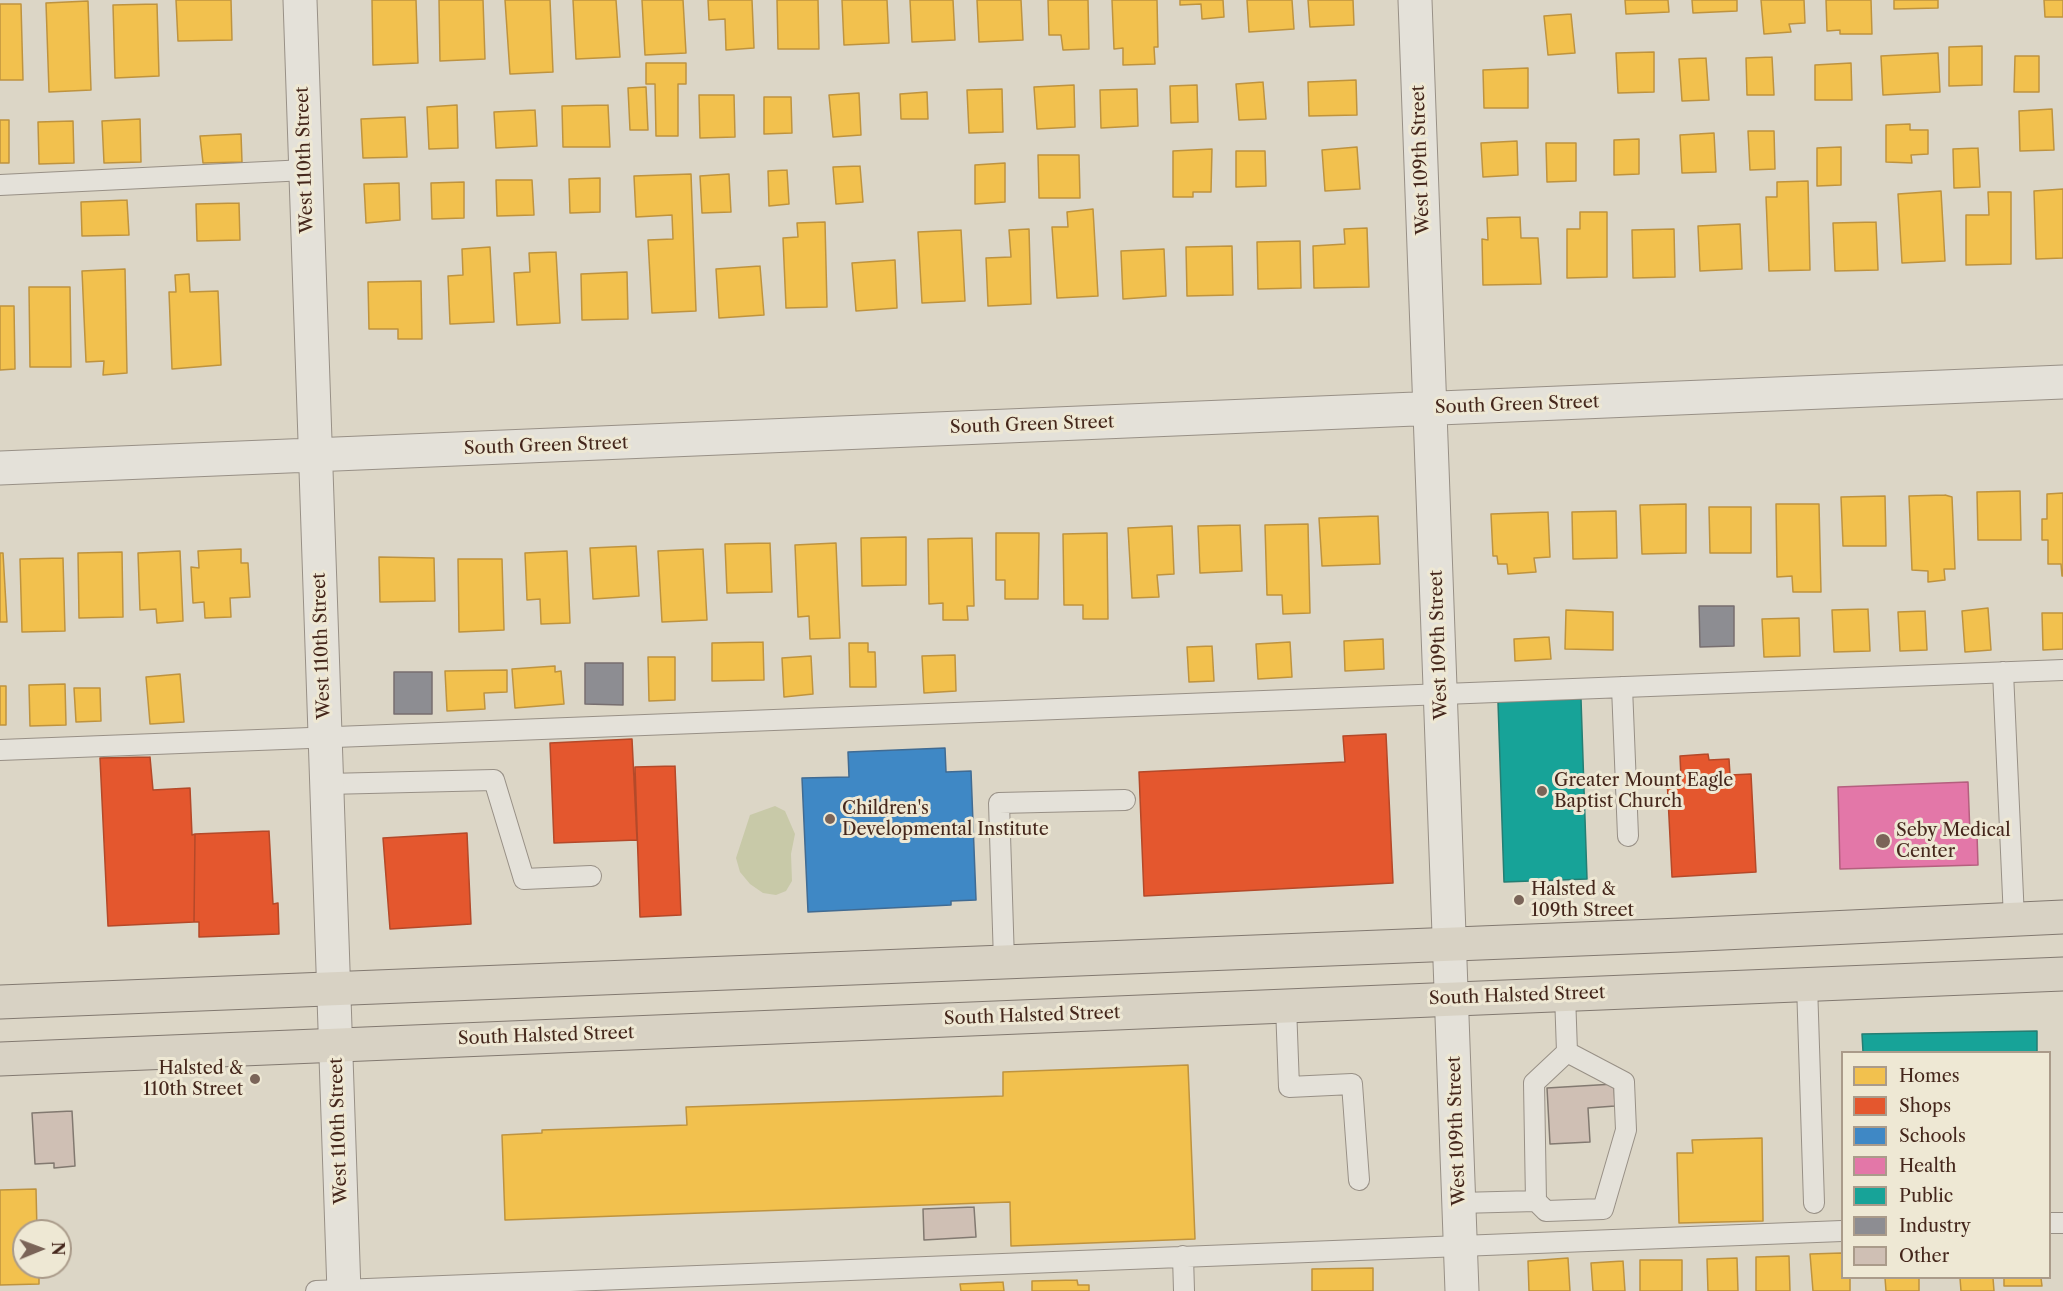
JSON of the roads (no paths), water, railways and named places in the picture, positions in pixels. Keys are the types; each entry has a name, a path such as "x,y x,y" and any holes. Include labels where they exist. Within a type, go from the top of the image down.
{"main road":[{"path":"0,1002 2063,917"},
{"name":"South Halsted Street","path":"0,1059 2063,974"}],"street":[{"name":"West 110th Street","path":"300,0 335,988 335,1291"},
{"name":"West 109th Street","path":"1415,0 1462,1291"},
{"name":"South Green Street","path":"0,468 2063,382"}],"lane":[{"path":"0,185 306,170"},
{"path":"0,750 2063,670"},
{"path":"2003,672 2014,919"},
{"path":"1622,687 1628,836"},
{"path":"327,784 494,780 524,879 591,876"},
{"path":"1004,961 999,803 1125,800"},
{"path":"1808,984 1814,1203"},
{"path":"1565,994 1567,1052 1534,1083 1536,1201 1546,1211 1603,1209 1626,1130 1624,1082 1567,1052"},
{"path":"1286,1006 1289,1087 1352,1084 1359,1180"},
{"path":"1459,1203 1536,1201"},
{"path":"335,1291 1841,1231"},
{"path":"1183,1256 1184,1291"}],"place":[{"name":"Greater Mount Eagle Baptist Church","path":"1542,791"},
{"name":"Children's Developmental Institute","path":"830,819"},
{"name":"Seby Medical Center","path":"1883,841"},
{"name":"Halsted & 109th Street","path":"1519,900"},
{"name":"Halsted & 110th Street","path":"255,1079"}]}
